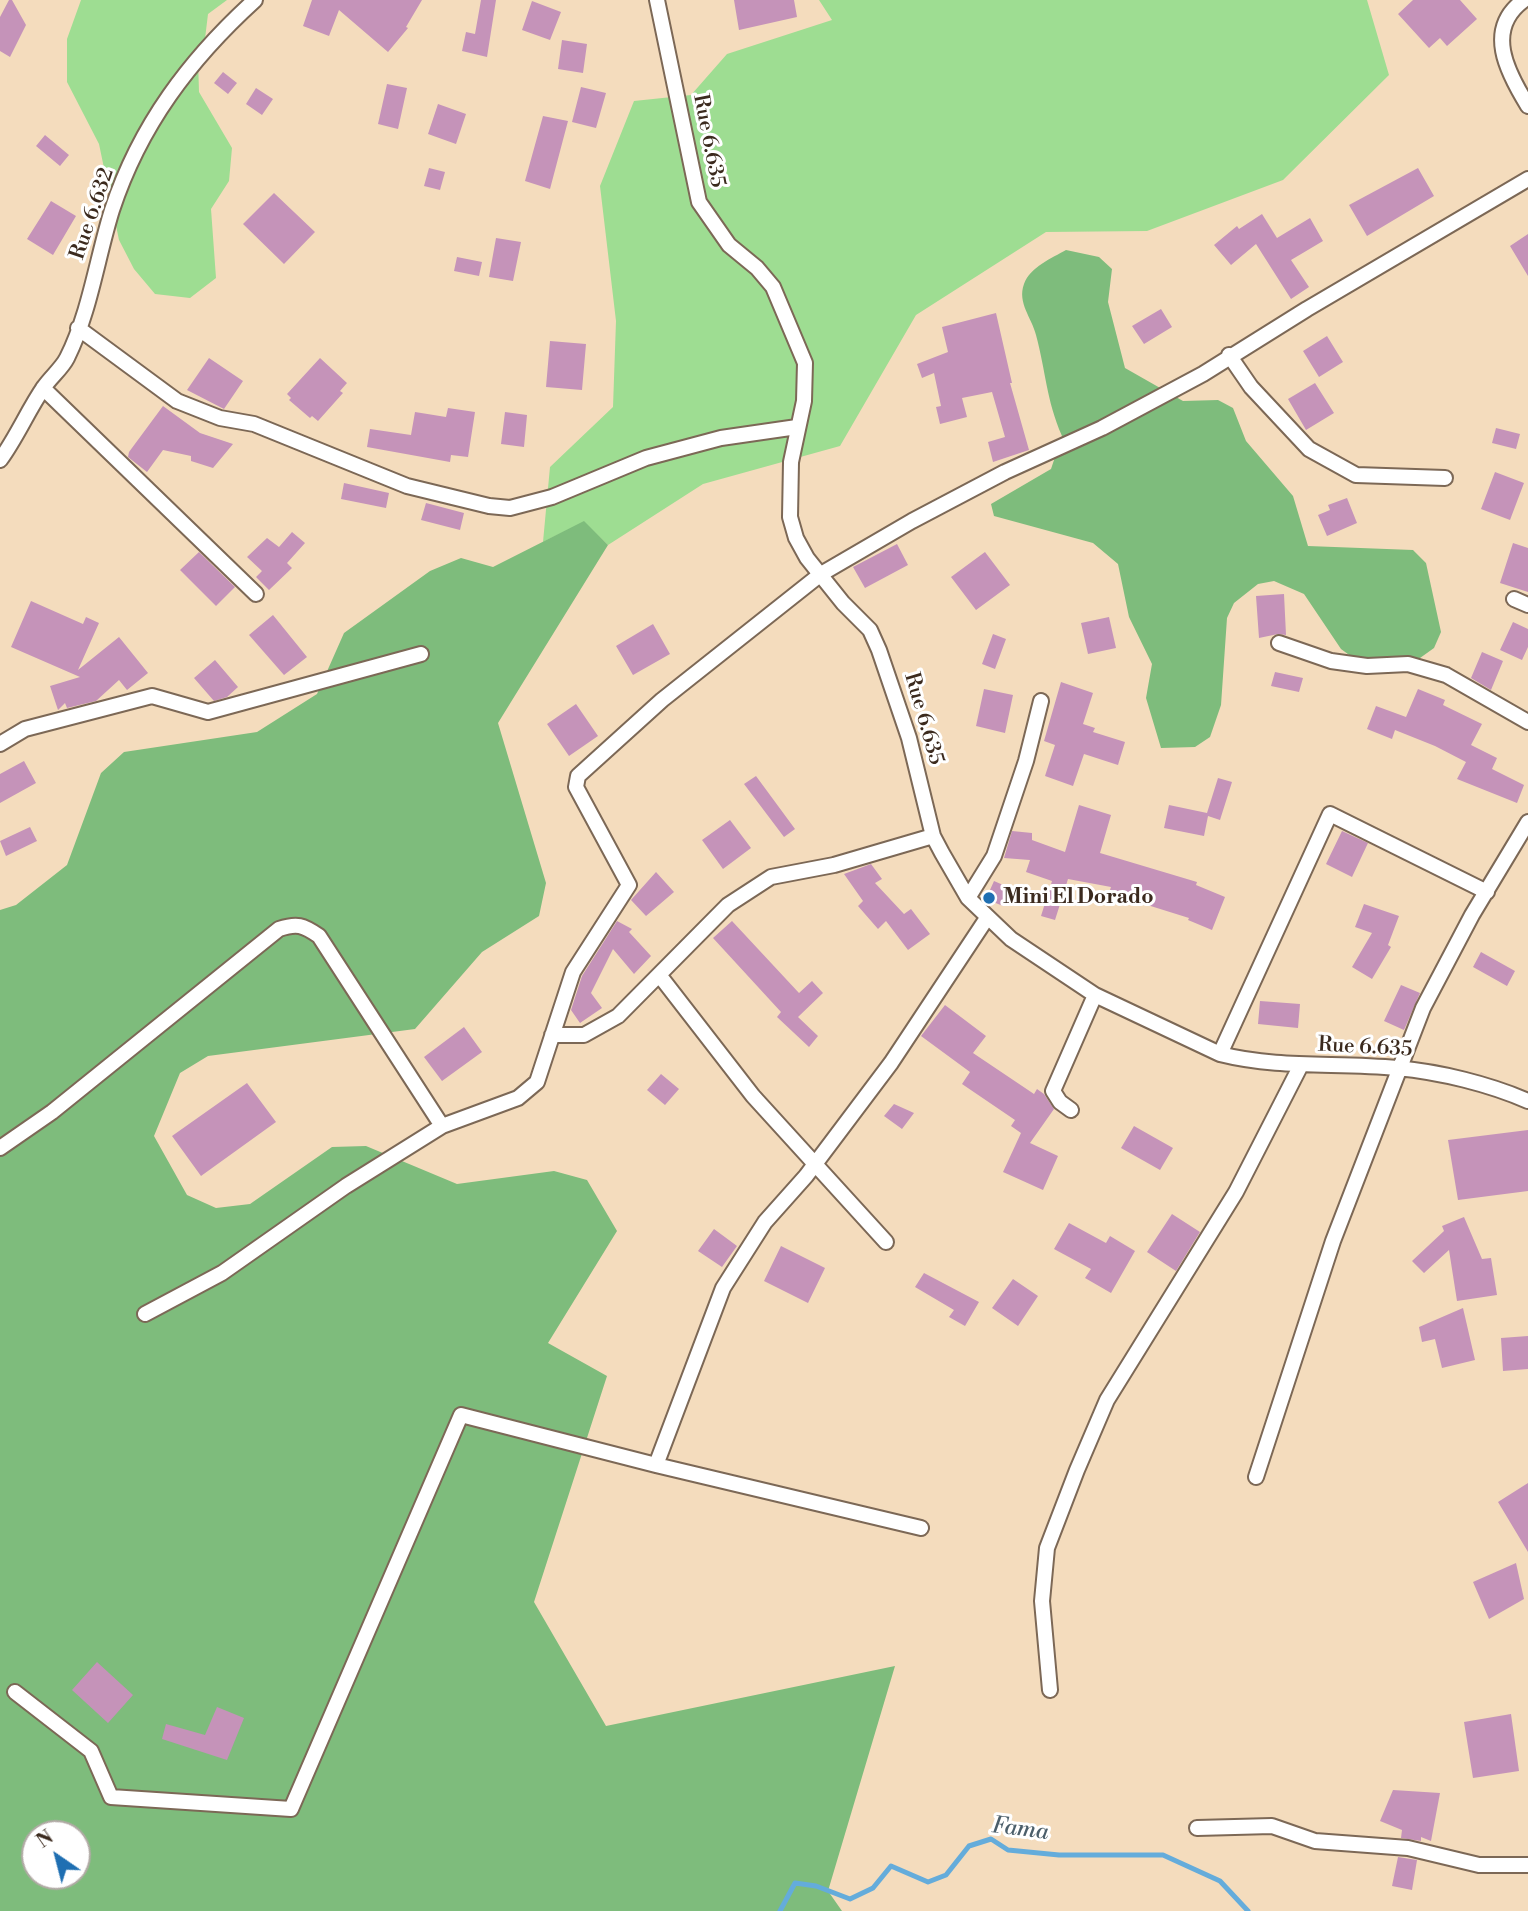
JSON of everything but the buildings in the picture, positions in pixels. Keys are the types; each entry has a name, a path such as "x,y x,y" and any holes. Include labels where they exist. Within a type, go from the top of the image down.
{"street":[{"name":"Rue 6.632","path":"0,460 18,436 43,388 67,359 113,207 159,111 182,74 205,47 255,0"},
{"name":"Rue 6.635","path":"657,0 699,202 729,245 757,268 773,287 801,348 806,372 797,427 790,517 796,538 843,603 870,630 909,738 933,836 968,898 1012,939 1095,995 1220,1054 1301,1065 1399,1068 1480,1085 1528,1101"},
{"path":"1524,0 1508,15 1501,40 1504,58 1528,106"},
{"path":"145,1314 222,1273 346,1186 442,1126 517,1098 537,1082 573,972 629,885 576,787 578,776 662,700 821,574 982,484 1102,428 1181,386 1528,179"},
{"path":"78,328 177,401 220,418 254,424 407,486 489,506 510,508 552,497 646,458 721,438 797,427"},
{"path":"1229,355 1251,387 1310,449 1356,475 1445,478"},
{"path":"43,388 256,594"},
{"path":"1279,643 1331,661 1367,666 1408,664 1446,675 1528,722"},
{"path":"0,744 25,729 152,696 208,712 421,654"},
{"path":"968,898 994,856 1027,761 1041,701"},
{"path":"1220,1054 1330,814 1487,892"},
{"path":"1256,1477 1333,1241 1399,1068 1443,965 1487,892 1524,842 1528,822"},
{"path":"552,1035 584,1035 618,1016 728,905 771,877 834,865 933,836"},
{"path":"656,1465 723,1289 765,1222 816,1163 891,1063 987,918"},
{"path":"0,1147 52,1111 279,929 292,925 303,925 318,936 442,1126"},
{"path":"660,976 753,1096 887,1242"},
{"path":"1071,1110 1060,1102 1053,1091 1095,995"},
{"path":"1050,1690 1042,1601 1046,1548 1077,1470 1107,1400 1236,1192 1301,1065"},
{"path":"15,1692 91,1751 111,1797 291,1809 461,1415 920,1528"},
{"path":"1197,1828 1272,1826 1315,1841 1408,1848 1479,1865 1528,1865"}],"green space":[{"path":"81,0 227,0 208,14 204,47 198,59 199,92 232,148 229,181 211,209 216,278 190,298 155,294 134,269 119,240 99,144 67,82 67,39"},
{"path":"819,0 1367,0 1389,75 1283,180 1147,231 1046,232 916,315 840,446 703,484 608,545 584,522 543,542 550,467 613,407 616,321 600,186 634,101 691,95 727,54 832,20"},
{"path":"1066,250 1099,257 1112,269 1108,302 1125,368 1183,401 1218,400 1233,408 1246,441 1293,496 1308,546 1413,550 1426,563 1441,632 1434,648 1420,658 1372,663 1356,660 1341,649 1304,594 1274,581 1258,584 1234,603 1227,618 1221,705 1210,737 1195,747 1161,748 1146,698 1152,664 1129,617 1118,564 1093,543 994,516 991,504 1051,469 1062,436 1022,291 1031,273"},
{"path":"584,521 608,545 498,723 546,883 539,916 482,952 415,1029 208,1056 180,1073 154,1136 187,1195 216,1208 250,1204 332,1147 366,1146 457,1184 554,1171 587,1180 617,1231 548,1343 607,1376 534,1602 606,1726 895,1666 828,1891 842,1911 0,1911 0,910 16,905 67,865 101,773 124,752 257,732 317,694 344,633 430,571 461,558 493,567"}],"waterway":[{"name":"Fama","path":"780,1911 795,1883 816,1886 850,1899 873,1888 891,1866 928,1882 946,1875 969,1846 991,1839 1008,1850 1059,1855 1163,1855 1220,1881 1248,1911"}],"place":[{"name":"Mini El Dorado","path":"989,898"}]}
